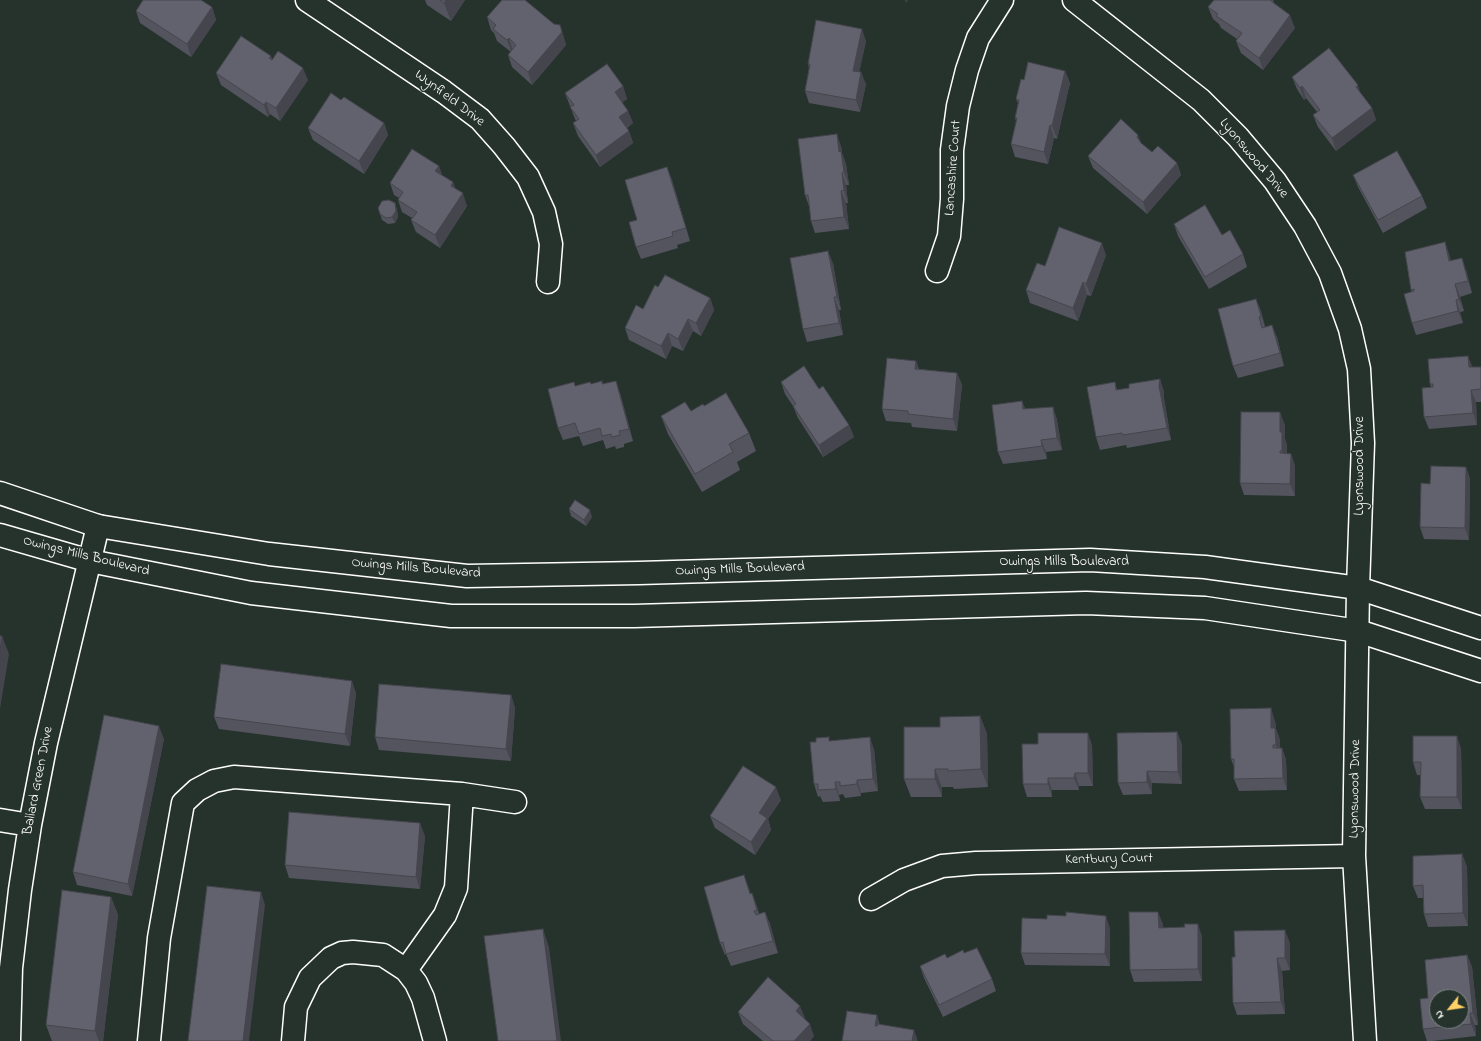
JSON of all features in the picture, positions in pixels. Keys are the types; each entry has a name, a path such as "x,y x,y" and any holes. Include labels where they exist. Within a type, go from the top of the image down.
{"street":[{"name":"Wynfield Drive","path":"307,0 444,92 480,119 504,146 528,177 544,212 551,244 548,282"},
{"name":"Lancashire Court","path":"937,271 949,236 952,199 952,150 960,99 967,70 978,38 1002,0"},
{"name":"Lyonswood Drive","path":"1074,0 1201,100 1238,137 1284,194 1305,226 1330,273 1350,329 1359,369 1363,443 1358,588 1354,856 1365,1041"},
{"name":"Owings Mills Boulevard","path":"0,493 98,526 269,554 467,576 639,573 1090,560 1205,567 1358,588 1481,628"},
{"name":"Ballard Green Drive","path":"9,1041 11,968 20,890 30,825 46,743 98,526"},
{"name":"Owings Mills Boulevard","path":"0,535 90,561 251,593 451,616 634,616 1086,603 1205,608 1358,631 1481,672"},
{"path":"149,1041 159,938 183,803 197,790 214,781 234,777 462,794 515,802"},
{"path":"406,970 445,915 456,888 462,794"},
{"path":"0,820 30,825"},
{"name":"Kentbury Court","path":"871,899 904,880 942,866 976,863 1354,856"},
{"path":"293,1041 296,1007 302,991 310,978 331,958 353,952 383,955 406,970 416,983 423,998 435,1041"}],"building":[{"path":"143,0 201,0 212,7 187,44 136,11"},
{"path":"502,0 525,0 554,24 560,25 562,32 528,72 508,55 516,45 509,38 507,40 493,29 496,25 487,17"},
{"path":"1214,0 1271,0 1290,15 1259,58 1236,41 1242,33 1216,16 1218,14 1208,7"},
{"path":"816,20 862,29 853,71 861,72 856,100 805,91"},
{"path":"241,36 271,56 269,58 272,60 278,51 303,68 276,108 266,102 264,105 216,73"},
{"path":"1329,48 1358,85 1356,87 1372,108 1332,138 1313,115 1320,110 1302,86 1300,88 1292,77"},
{"path":"1028,62 1065,71 1052,126 1050,125 1044,152 1011,144 1017,118 1015,118 1019,100 1016,99 1021,79 1024,80"},
{"path":"607,64 623,86 615,92 628,111 619,117 629,131 596,155 573,123 579,119 570,107 574,105 565,93"},
{"path":"331,93 341,100 344,97 384,123 359,161 308,128"},
{"path":"1121,119 1138,135 1137,137 1141,143 1152,152 1158,146 1177,163 1143,202 1088,156"},
{"path":"837,134 839,152 841,151 844,172 842,173 844,190 841,191 844,217 811,221 808,195 805,195 798,139"},
{"path":"412,149 439,166 435,171 453,182 451,186 463,193 435,235 411,220 417,212 398,200 403,192 390,183"},
{"path":"1397,151 1422,196 1378,220 1353,175"},
{"path":"667,167 686,228 672,232 673,236 636,247 629,222 637,220 625,180"},
{"path":"389,200 395,203 396,211 392,217 386,218 380,214 378,208 382,201"},
{"path":"1205,205 1222,235 1230,230 1243,254 1205,277 1174,224"},
{"path":"1059,227 1102,243 1086,284 1083,282 1073,308 1026,290 1037,263 1045,266"},
{"path":"1445,242 1449,261 1462,258 1468,281 1455,284 1459,299 1456,300 1458,311 1412,323 1404,294 1414,291 1414,289 1411,290 1405,252"},
{"path":"828,251 837,297 834,297 839,323 803,329 790,258"},
{"path":"665,275 710,298 696,323 688,319 678,339 668,333 661,346 625,328 636,305 643,309 655,285 658,287"},
{"path":"1256,299 1261,316 1259,317 1262,328 1272,325 1280,353 1233,366 1218,309"},
{"path":"1468,356 1469,367 1481,367 1481,389 1471,390 1473,413 1424,417 1422,388 1433,387 1433,384 1430,384 1428,359"},
{"path":"887,358 916,361 915,369 957,373 953,419 908,414 908,411 882,409"},
{"path":"804,366 819,389 823,386 849,425 819,445 793,406 796,404 781,382"},
{"path":"1160,379 1159,386 1167,428 1123,435 1122,433 1096,437 1087,387 1115,382 1116,390 1129,388 1129,384"},
{"path":"602,381 602,384 616,381 629,429 619,431 620,435 612,437 611,434 602,436 600,428 579,434 575,423 558,428 548,389 574,382 575,386 590,382 591,384"},
{"path":"726,393 749,433 729,444 733,452 695,474 661,416 685,402 691,411 703,404 704,406"},
{"path":"1022,401 1023,409 1053,407 1057,438 1041,440 1042,446 998,452 992,405"},
{"path":"1241,412 1280,412 1282,451 1280,451 1280,453 1291,454 1290,484 1240,483"},
{"path":"1431,466 1466,467 1465,528 1420,527 1421,483 1430,484"},
{"path":"575,500 590,510 584,520 569,509"},
{"path":"0,636 2,636 0,651"},
{"path":"221,664 352,681 345,734 214,717"},
{"path":"379,684 511,695 506,749 375,737"},
{"path":"1271,708 1271,728 1275,728 1276,745 1273,745 1273,748 1282,748 1283,778 1234,779 1234,759 1231,759 1230,709"},
{"path":"104,715 159,726 128,884 73,872"},
{"path":"980,716 981,769 948,771 948,769 935,769 935,779 904,779 904,727 940,727 940,717"},
{"path":"1177,732 1178,772 1147,771 1147,782 1118,783 1117,733"},
{"path":"1038,733 1088,733 1088,773 1075,773 1074,778 1048,778 1048,784 1023,784 1022,744 1038,744"},
{"path":"1413,736 1457,736 1457,797 1420,797 1421,762 1413,762"},
{"path":"829,737 829,741 870,737 873,779 857,780 857,784 840,786 840,782 835,782 836,789 818,790 818,784 814,784 810,742 816,742 816,738"},
{"path":"743,766 776,787 759,813 767,818 751,842 710,816"},
{"path":"289,812 420,823 416,877 285,865"},
{"path":"1462,854 1463,913 1424,914 1423,885 1413,886 1413,856"},
{"path":"744,875 750,894 752,893 757,910 754,911 756,915 765,912 773,941 726,954 723,942 720,943 704,887"},
{"path":"207,886 261,892 243,1041 188,1041"},
{"path":"62,890 111,897 95,1031 46,1025"},
{"path":"1066,912 1106,916 1105,954 1021,953 1022,918 1047,919 1047,915 1066,916"},
{"path":"1129,912 1158,912 1159,928 1185,927 1184,924 1198,924 1198,969 1130,970"},
{"path":"543,929 557,1041 498,1041 484,936"},
{"path":"1285,930 1285,958 1277,958 1281,1002 1233,1003 1232,957 1235,957 1234,931"},
{"path":"977,948 992,979 939,1005 920,966 945,954 947,958 963,950 964,953"},
{"path":"1467,955 1473,1013 1470,1013 1471,1024 1469,1024 1469,989 1429,989 1429,1028 1423,1029 1420,999 1428,998 1425,960"},
{"path":"768,977 800,1006 796,1011 810,1024 794,1041 773,1041 738,1012"},
{"path":"847,1011 877,1015 875,1026 878,1024 914,1030 912,1041 842,1041"}]}
